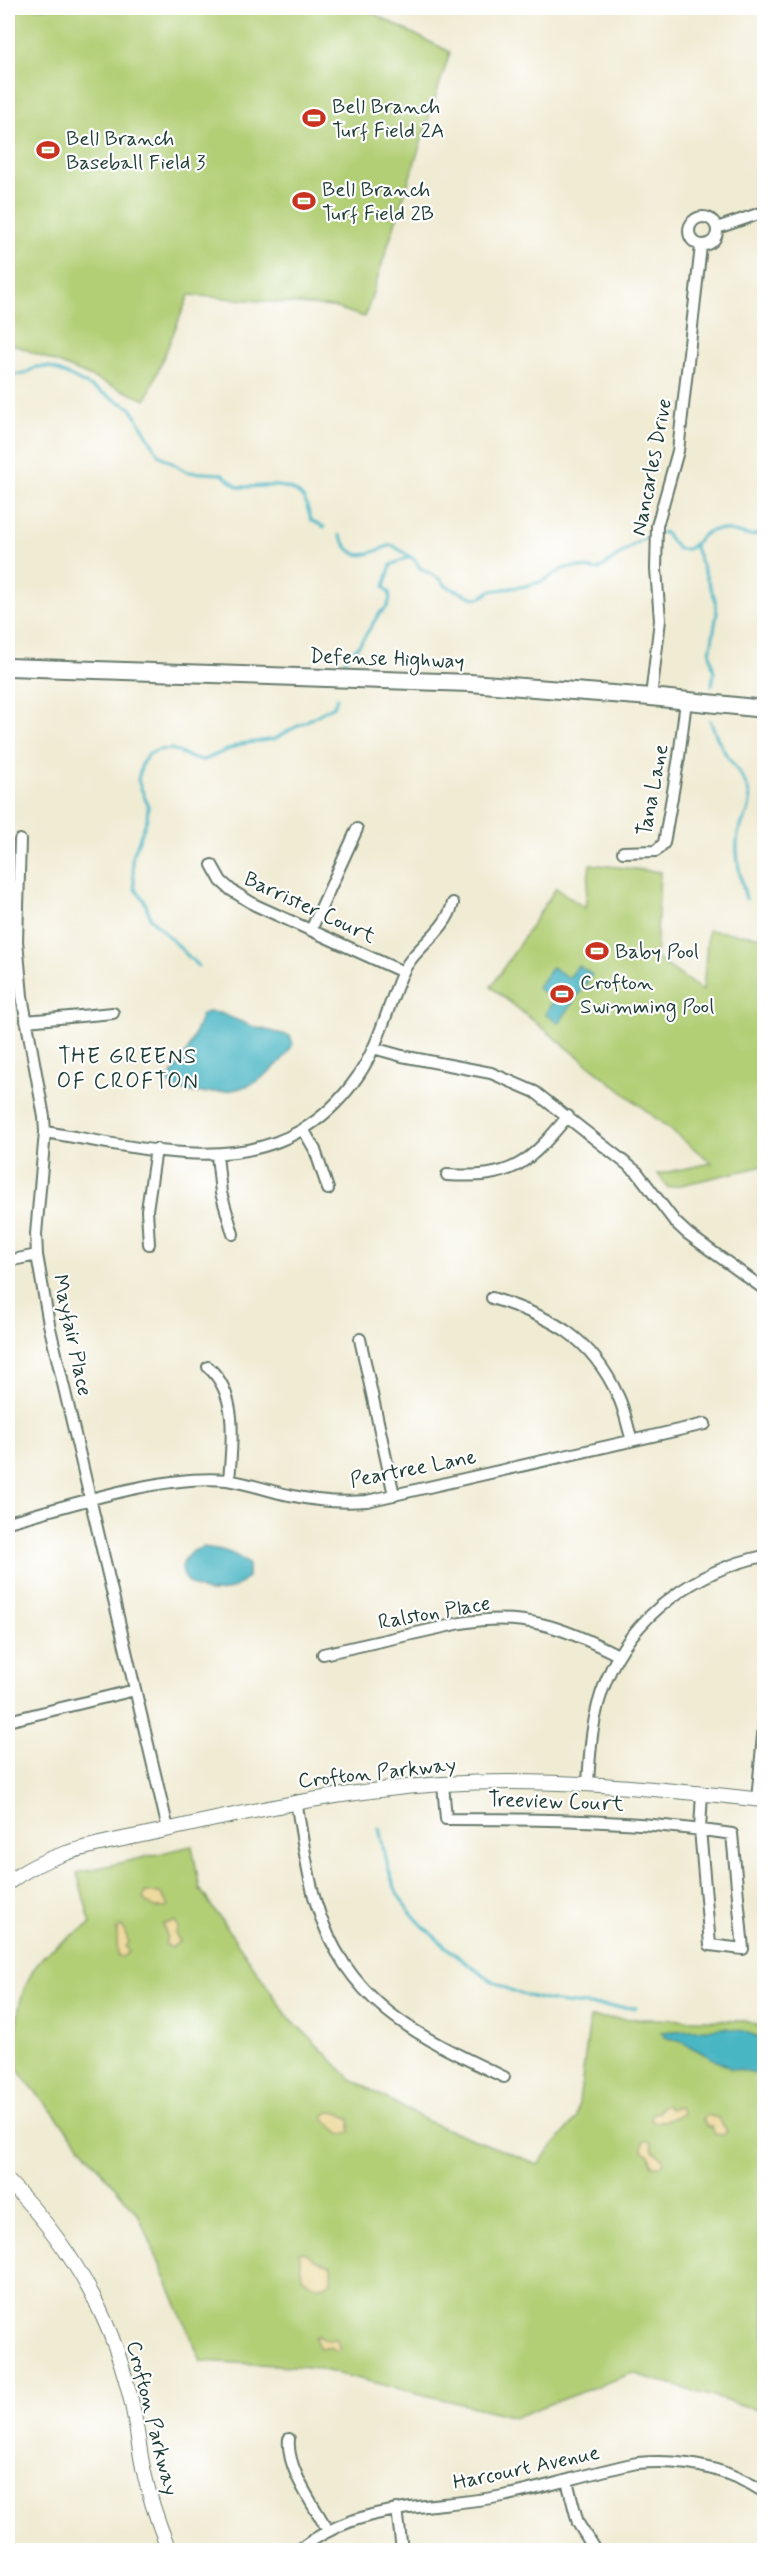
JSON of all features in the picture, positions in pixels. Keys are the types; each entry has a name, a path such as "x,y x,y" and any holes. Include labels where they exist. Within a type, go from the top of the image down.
{"main road":[{"name":"Defense Highway","path":"8,667 470,683 651,697 765,710"}],"street":[{"path":"701,246 714,241 717,228 765,212"},
{"name":"Nancarles Drive","path":"651,697 660,620 657,526 678,451 701,246 694,243 690,236 692,223 704,217 712,220 717,228"},
{"name":"Tana Lane","path":"623,852 656,851 664,843 680,758 686,701"},
{"path":"311,930 357,829"},
{"name":"Mayfair Place","path":"20,840 13,942 45,1132 37,1210 37,1255 49,1324 168,1829"},
{"name":"Barrister Court","path":"212,865 221,881 231,891 255,905 403,972"},
{"path":"45,1132 156,1149 217,1155 263,1147 283,1140 303,1129 341,1098 358,1075 373,1048 403,972 420,947 443,925 453,903"},
{"path":"26,1021 113,1014"},
{"path":"373,1048 402,1056 491,1073 535,1092 637,1172 675,1222 688,1234 764,1289"},
{"path":"447,1175 484,1176 512,1169 540,1149 568,1116"},
{"path":"303,1129 315,1150 328,1190"},
{"path":"150,1244 147,1210 156,1149"},
{"path":"217,1155 220,1193 233,1234"},
{"path":"8,1261 37,1255"},
{"path":"492,1298 546,1317 581,1343 598,1362 615,1389 632,1440"},
{"path":"360,1339 394,1495"},
{"path":"208,1367 218,1376 228,1401 232,1436 229,1480"},
{"name":"Peartree Lane","path":"8,1522 90,1499 170,1482 229,1480 329,1502 367,1501 705,1424"},
{"path":"588,1784 590,1742 597,1707 605,1681 618,1655 655,1611 701,1577 765,1556"},
{"name":"Ralston Place","path":"323,1654 461,1623 483,1619 508,1619 555,1626 618,1655"},
{"path":"8,1721 135,1690"},
{"path":"760,1800 765,1725"},
{"name":"Crofton Parkway","path":"8,1883 27,1869 57,1856 296,1801 343,1794 443,1784 500,1782 588,1784 760,1800"},
{"name":"Treeview Court","path":"443,1784 446,1819 606,1821 700,1829"},
{"path":"700,1829 732,1834 743,1949 710,1945 700,1829 702,1794"},
{"path":"296,1801 315,1899 337,1952 354,1977 381,2007 405,2026 430,2042 504,2077"},
{"name":"Crofton Parkway","path":"8,2181 50,2227 71,2257 106,2322 129,2391 150,2500 169,2550"},
{"path":"289,2439 288,2448 292,2466 328,2531"},
{"name":"Harcourt Avenue","path":"299,2550 328,2531 370,2514 478,2500 637,2463 680,2462 719,2470 741,2478 765,2492"},
{"path":"567,2481 578,2523 593,2547"},
{"path":"397,2509 402,2550"}],"green space":[{"path":"8,8 362,8 450,52 365,317 333,307 189,295 146,400 8,342"},
{"path":"590,864 660,872 656,958 703,991 708,930 764,937 764,1166 668,1188 658,1174 712,1163 491,987 556,888 585,908"},
{"path":"192,1846 200,1889 287,2015 351,2079 431,2123 538,2164 577,2118 590,2018 748,2021 764,2028 764,2412 632,2373 515,2417 311,2367 201,2361 139,2216 16,2068 15,2054 18,2010 33,1970 52,1949 91,1924 77,1873"}],"sand":[{"path":"145,1892 160,1893 169,1906 155,1908 145,1901 143,1897"},
{"path":"176,1922 178,1928 175,1934 180,1941 171,1948 165,1945 167,1936 163,1924"},
{"path":"122,1926 129,1942 126,1947 129,1952 122,1957 118,1956 117,1929"},
{"path":"666,2105 670,2109 679,2107 683,2112 668,2120 654,2122 651,2120 653,2113 659,2112 661,2107"},
{"path":"328,2112 338,2113 350,2119 350,2132 342,2134 324,2120"},
{"path":"707,2115 718,2118 727,2131 724,2135 715,2134 712,2127 706,2126 703,2119"},
{"path":"645,2140 651,2142 653,2150 663,2159 664,2162 660,2166 652,2166 649,2155 642,2150"},
{"path":"299,2252 305,2252 315,2260 331,2265 331,2282 320,2286 302,2277"},
{"path":"318,2335 326,2340 336,2339 340,2349 336,2351 330,2347 320,2349 315,2338"}],"water":[{"name":"Crofton Swimming Pool","path":"578,965 592,975 559,1023 545,1014 554,1000 537,988 552,967 569,978"},
{"path":"220,1013 254,1027 290,1036 293,1044 274,1068 262,1078 241,1088 207,1093 175,1088 168,1083 169,1079 189,1048 202,1014"},
{"path":"203,1547 227,1552 243,1560 248,1564 248,1577 232,1588 217,1592 202,1590 191,1584 184,1575 182,1565 188,1555"},
{"path":"725,2028 743,2031 764,2039 764,2076 730,2068 682,2042 665,2037 661,2032"}],"waterway":[{"path":"8,375 24,374 36,367 50,367 74,378 131,408 159,455 187,472 222,474 238,487 281,486 289,488 303,498 311,520 324,527"},
{"path":"661,533 664,532 678,549 688,549 704,534 711,531 724,530 751,535 764,532"},
{"path":"339,535 352,552 363,555 392,545 414,559 420,568 440,579 446,586 474,598 482,597 490,591 543,581 565,568 598,570 636,543 654,534"},
{"path":"694,545 715,599 717,613 710,653 714,673 712,685"},
{"path":"344,661 360,644 379,614 387,607 390,599 389,592 384,587 391,565 409,557"},
{"path":"198,966 151,919 144,900 135,889 132,858 147,819 148,806 138,780 142,763 149,754 158,750 172,749 194,759 204,760 241,744 274,739 334,706 337,698"},
{"path":"710,720 721,746 749,792 749,809 739,829 737,842 746,899"},
{"path":"379,1828 392,1878 406,1907 449,1950 484,1975 513,1991 543,2000 636,2008"}],"place":[{"name":"Bell Branch Turf Field 2A","path":"314,118"},
{"name":"Bell Branch Baseball Field 3","path":"48,150"},
{"name":"Bell Branch Turf Field 2B","path":"304,201"},
{"name":"Baby Pool","path":"597,951"},
{"name":"Crofton Swimming Pool","path":"562,994"}],"district":[{"name":"THE GREENS OF CROFTON","path":"128,1068"}]}
